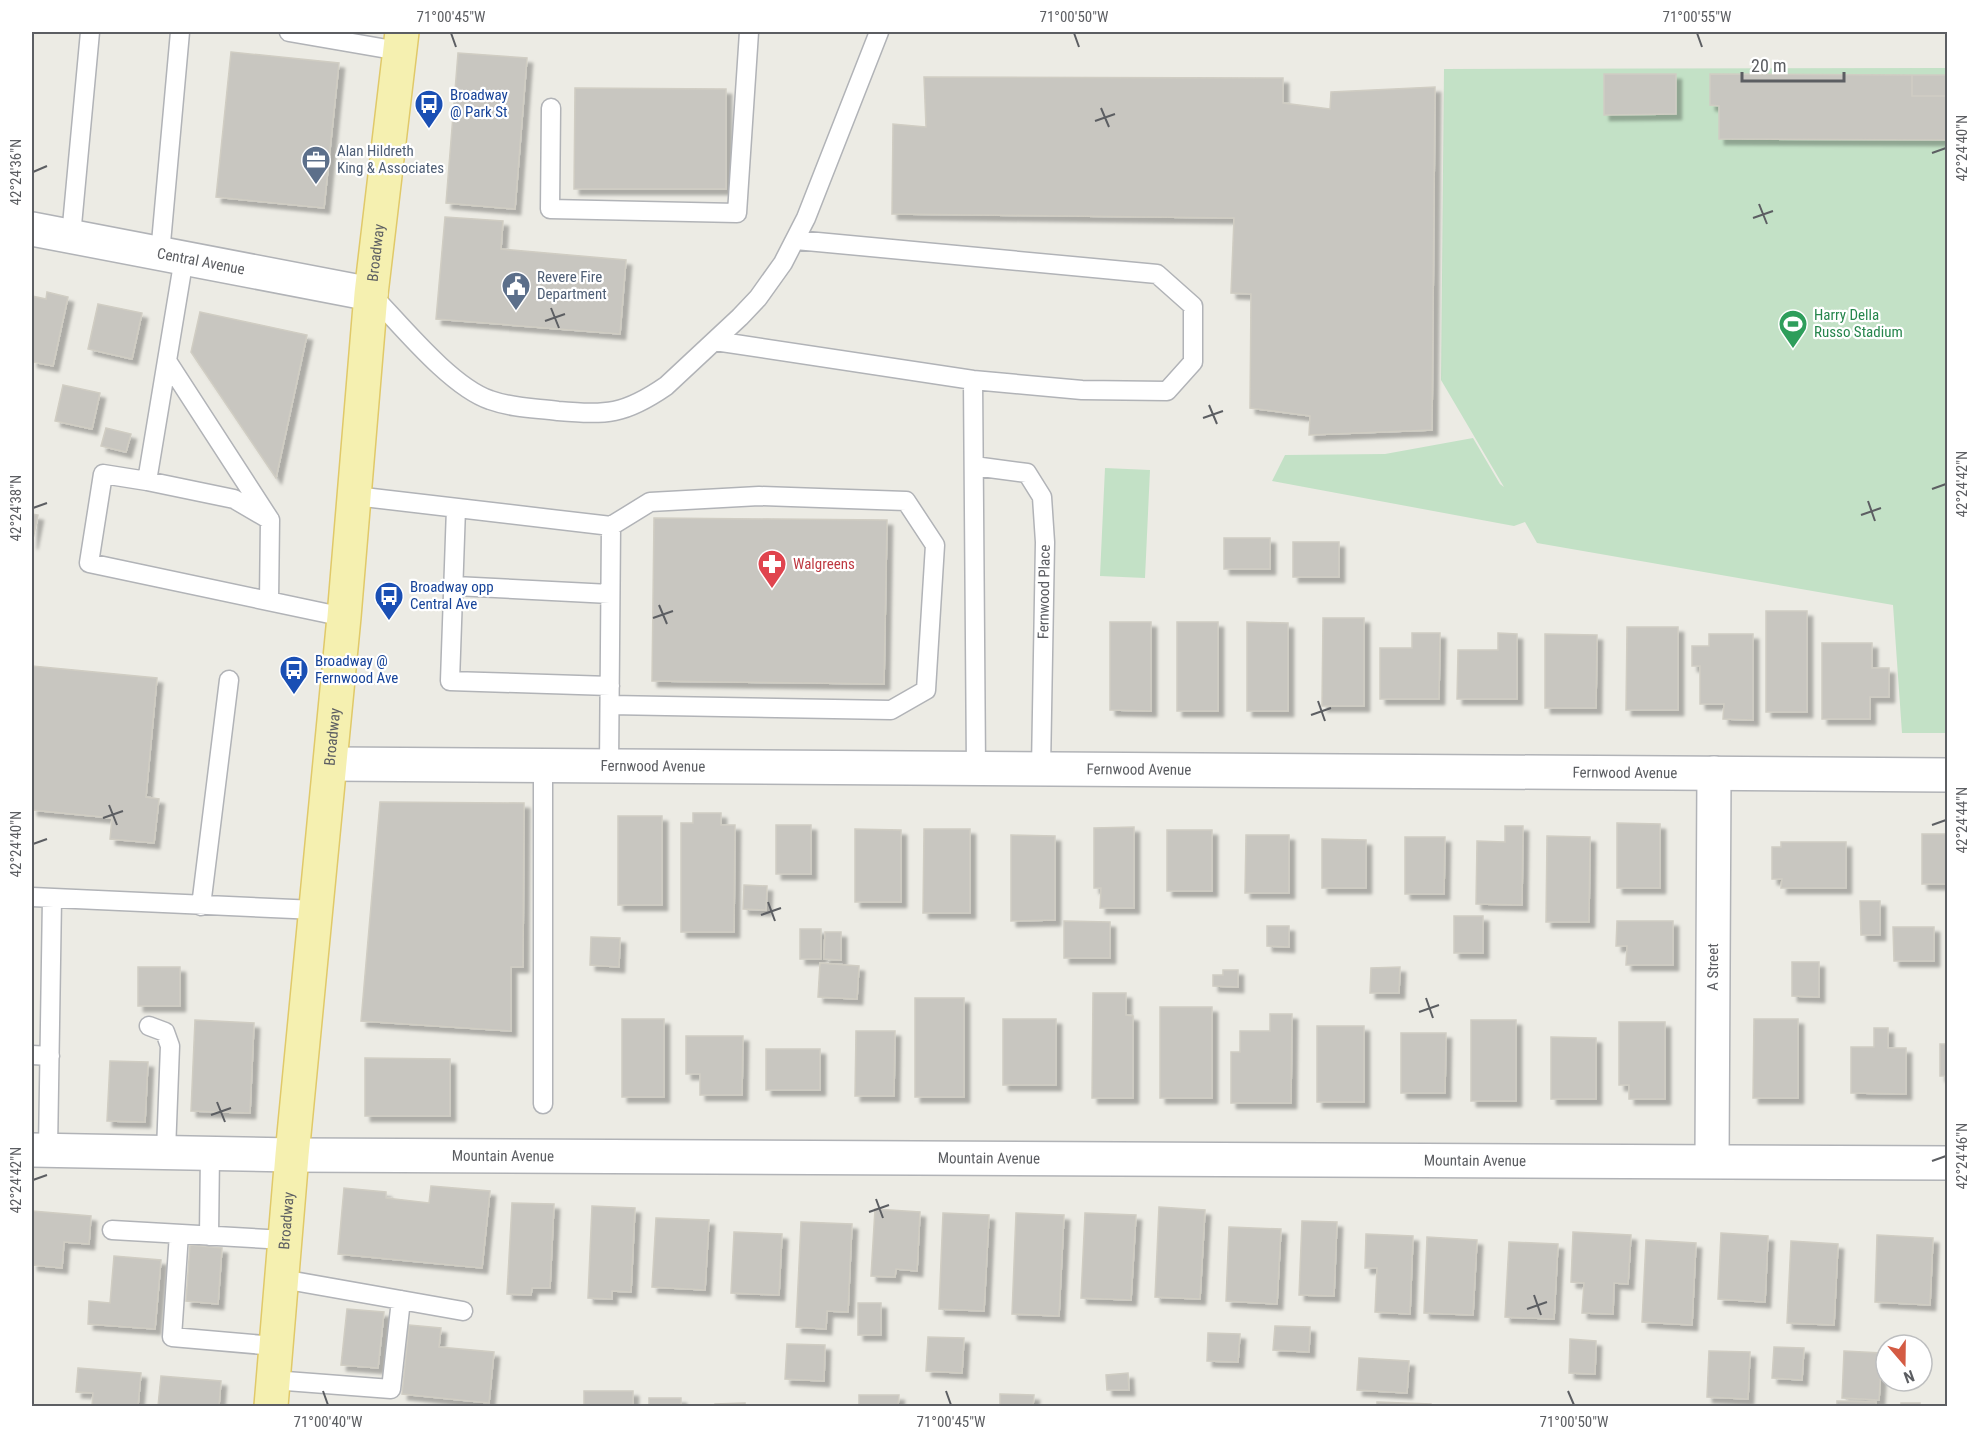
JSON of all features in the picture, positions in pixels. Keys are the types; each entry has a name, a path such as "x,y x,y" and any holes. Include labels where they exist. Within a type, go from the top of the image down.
{"main road":[{"name":"Broadway","path":"272,1393 292,1155 345,617 371,294 400,41"}],"street":[{"name":"Central Avenue","path":"32,228 371,294"},
{"name":"Fernwood Avenue","path":"331,764 1947,775"},
{"name":"A Street","path":"1712,1161 1714,773"},
{"name":"Mountain Avenue","path":"40,1150 292,1155 1947,1163"}],"lane":[{"path":"71,236 90,32"},
{"path":"147,481 166,361 180,32"},
{"path":"289,32 400,41"},
{"path":"551,108 550,208 737,213 749,32"},
{"path":"371,294 443,368 468,388 488,399 511,406 596,414 616,412 654,395 666,387 715,341 758,298 772,279 796,240 879,32"},
{"path":"715,341 973,380 1082,390 1167,390 1193,362 1192,306 1157,274 796,240"},
{"path":"166,361 270,520 269,601"},
{"path":"973,380 976,768"},
{"name":"Fernwood Place","path":"974,466 1027,473 1042,496 1045,542 1041,769"},
{"path":"270,520 234,499 104,474 89,563 345,617"},
{"path":"355,496 611,526 650,502 759,496 906,501 936,545 926,690 891,710 610,705"},
{"path":"456,508 450,681 610,686"},
{"path":"609,766 611,526"},
{"path":"454,586 610,594"},
{"path":"201,906 229,680"},
{"path":"543,765 543,1104"},
{"path":"32,897 316,910"},
{"path":"40,1150 41,1056 52,898"},
{"path":"149,1026 165,1032 170,1046 166,1151"},
{"path":"209,1236 210,1153"},
{"path":"112,1230 285,1240"},
{"path":"178,1234 172,1337 275,1346"},
{"path":"282,1279 463,1311"},
{"path":"272,1393 391,1389 401,1300"}],"green space":[{"path":"1947,68 1947,733 1902,733 1893,605 1537,543 1525,522 1514,526 1272,481 1285,455 1385,454 1473,438 1504,487 1441,380 1444,69"},
{"path":"1105,468 1150,470 1145,578 1100,576"}],"building":[{"path":"231,52 339,63 324,208 216,197"},
{"path":"458,53 527,58 515,209 446,203"},
{"path":"1604,74 1676,74 1676,114 1604,115"},
{"path":"1710,74 1912,75 1912,96 1948,96 1948,140 1719,139 1719,106 1710,105"},
{"path":"1912,75 1948,75 1948,96 1912,96"},
{"path":"924,77 1283,78 1283,103 1330,109 1331,92 1435,87 1432,430 1309,435 1310,416 1250,408 1251,294 1231,293 1234,218 892,214 893,124 926,127"},
{"path":"575,88 726,89 726,189 574,189"},
{"path":"445,217 503,221 501,249 626,260 620,334 436,319"},
{"path":"47,292 68,297 53,366 32,362 32,296 46,299"},
{"path":"98,304 142,313 132,359 88,349"},
{"path":"200,312 307,335 276,478 191,352"},
{"path":"63,385 100,393 92,429 55,421"},
{"path":"106,428 131,434 126,452 101,446"},
{"path":"32,514 38,515 32,544"},
{"path":"654,518 887,520 884,684 652,681"},
{"path":"1224,538 1270,538 1270,569 1224,569"},
{"path":"1293,542 1339,542 1339,577 1293,577"},
{"path":"1766,611 1807,611 1807,712 1766,712"},
{"path":"1323,618 1364,618 1364,706 1322,706"},
{"path":"1110,622 1151,622 1151,711 1110,710"},
{"path":"1177,622 1218,622 1218,711 1177,711"},
{"path":"1247,622 1288,623 1288,711 1247,711"},
{"path":"1627,627 1678,627 1678,710 1626,710"},
{"path":"1412,633 1440,633 1439,699 1380,699 1380,648 1412,648"},
{"path":"1498,633 1517,634 1517,699 1457,699 1458,650 1498,650"},
{"path":"1545,634 1597,635 1596,708 1545,708"},
{"path":"1709,634 1753,634 1753,720 1723,719 1724,704 1700,704 1700,666 1692,666 1692,646 1709,646"},
{"path":"1822,643 1872,643 1872,668 1889,668 1889,697 1870,697 1870,719 1822,719"},
{"path":"32,666 157,678 146,797 159,799 154,843 110,839 112,818 32,810"},
{"path":"380,802 524,803 523,967 511,967 511,1031 361,1021"},
{"path":"693,813 721,813 721,825 735,825 734,932 681,932 681,823 693,823"},
{"path":"618,816 662,816 662,905 618,905"},
{"path":"1617,823 1660,824 1660,888 1617,888"},
{"path":"776,825 811,825 811,874 776,874"},
{"path":"1505,826 1523,826 1522,905 1476,904 1477,841 1505,842"},
{"path":"1134,827 1134,908 1100,908 1101,888 1094,888 1094,828"},
{"path":"855,829 901,830 901,902 855,902"},
{"path":"924,829 970,829 970,913 923,913"},
{"path":"1167,830 1212,830 1212,891 1167,891"},
{"path":"1922,834 1948,834 1948,891 1947,884 1922,884"},
{"path":"1011,835 1055,836 1055,920 1011,921"},
{"path":"1246,835 1289,835 1289,893 1245,893"},
{"path":"1547,836 1590,837 1589,922 1546,922"},
{"path":"1405,837 1445,837 1444,894 1405,894"},
{"path":"1322,839 1366,840 1366,888 1322,888"},
{"path":"1781,842 1846,842 1846,888 1781,888 1782,879 1772,879 1772,847 1781,847"},
{"path":"744,885 767,886 766,910 743,909"},
{"path":"1860,901 1880,901 1880,935 1861,935"},
{"path":"1454,916 1483,916 1483,953 1454,953"},
{"path":"1064,921 1110,922 1110,958 1064,958"},
{"path":"1617,921 1673,921 1673,965 1626,965 1627,946 1616,946"},
{"path":"1267,926 1289,926 1289,947 1267,946"},
{"path":"1893,927 1934,927 1934,961 1894,961"},
{"path":"800,929 821,929 821,959 800,959"},
{"path":"825,932 841,932 841,960 824,959"},
{"path":"591,937 620,938 619,967 590,965"},
{"path":"1792,962 1819,962 1819,997 1792,996"},
{"path":"820,963 859,966 857,999 818,997"},
{"path":"138,967 180,967 180,1006 138,1006"},
{"path":"1400,967 1399,993 1370,993 1371,968"},
{"path":"1223,970 1238,970 1238,987 1213,986 1213,975 1223,975"},
{"path":"1093,993 1126,993 1126,1015 1133,1016 1133,1098 1092,1098"},
{"path":"915,998 964,998 964,1097 915,1097"},
{"path":"1160,1007 1212,1007 1212,1098 1160,1098"},
{"path":"1270,1014 1292,1014 1291,1103 1231,1103 1231,1052 1240,1052 1240,1031 1270,1031"},
{"path":"622,1019 664,1019 664,1097 622,1097"},
{"path":"1003,1019 1056,1019 1056,1085 1003,1085"},
{"path":"1754,1019 1798,1019 1798,1098 1753,1098"},
{"path":"195,1020 254,1023 250,1113 191,1111"},
{"path":"1471,1020 1516,1020 1516,1101 1471,1101"},
{"path":"1619,1022 1665,1022 1665,1099 1629,1099 1629,1085 1619,1085"},
{"path":"1317,1026 1364,1026 1364,1102 1317,1102"},
{"path":"1874,1028 1888,1028 1888,1048 1906,1048 1906,1094 1851,1093 1851,1047 1874,1047"},
{"path":"856,1031 895,1031 894,1096 855,1096"},
{"path":"1401,1033 1446,1033 1445,1093 1401,1093"},
{"path":"686,1036 743,1036 742,1095 700,1095 700,1074 686,1074"},
{"path":"1551,1037 1596,1038 1596,1099 1551,1099"},
{"path":"1940,1044 1948,1044 1948,1076 1940,1076"},
{"path":"766,1049 820,1049 820,1090 766,1090"},
{"path":"365,1058 450,1059 450,1116 365,1116"},
{"path":"110,1061 148,1062 145,1122 107,1121"},
{"path":"431,1186 490,1191 482,1268 338,1254 344,1188 386,1192 386,1198 429,1203"},
{"path":"512,1203 554,1204 550,1288 532,1288 531,1295 507,1294"},
{"path":"592,1206 635,1208 631,1292 612,1291 612,1299 588,1298"},
{"path":"1159,1207 1205,1210 1200,1299 1155,1297"},
{"path":"875,1209 920,1212 917,1271 896,1269 895,1277 871,1276"},
{"path":"32,1211 91,1216 89,1244 64,1242 62,1268 32,1265"},
{"path":"943,1213 989,1215 984,1311 939,1309"},
{"path":"1016,1213 1064,1215 1059,1316 1012,1314"},
{"path":"1085,1213 1136,1215 1131,1300 1081,1298"},
{"path":"656,1218 709,1220 705,1290 652,1287"},
{"path":"1302,1221 1337,1222 1334,1296 1299,1295"},
{"path":"801,1222 852,1224 848,1312 827,1311 826,1329 796,1327"},
{"path":"1229,1227 1281,1229 1277,1304 1226,1301"},
{"path":"734,1232 782,1234 779,1295 731,1293"},
{"path":"1573,1232 1631,1235 1628,1284 1614,1283 1613,1314 1582,1313 1584,1283 1571,1282"},
{"path":"1721,1233 1768,1236 1765,1302 1718,1299"},
{"path":"1366,1234 1413,1236 1410,1314 1375,1312 1377,1268 1365,1268"},
{"path":"1877,1235 1933,1238 1930,1305 1875,1302"},
{"path":"1427,1237 1477,1240 1473,1315 1424,1313"},
{"path":"1646,1240 1696,1243 1692,1325 1642,1322"},
{"path":"1791,1241 1838,1244 1834,1325 1787,1323"},
{"path":"1509,1242 1558,1244 1554,1319 1505,1317"},
{"path":"190,1245 222,1248 218,1304 186,1301"},
{"path":"114,1256 161,1260 155,1329 88,1324 89,1301 110,1303"},
{"path":"858,1303 881,1303 881,1335 858,1335"},
{"path":"347,1309 384,1312 378,1368 341,1365"},
{"path":"409,1325 441,1328 439,1347 494,1352 489,1403 402,1394"},
{"path":"1275,1326 1310,1327 1309,1352 1273,1350"},
{"path":"1208,1333 1240,1334 1238,1362 1207,1361"},
{"path":"928,1337 964,1338 962,1373 926,1371"},
{"path":"1570,1339 1596,1341 1595,1374 1569,1373"},
{"path":"787,1344 825,1345 824,1381 785,1379"},
{"path":"1774,1347 1804,1348 1802,1380 1772,1378"},
{"path":"1709,1351 1750,1352 1748,1399 1707,1397"},
{"path":"1844,1351 1874,1353 1874,1393 1879,1393 1879,1400 1842,1398"},
{"path":"1359,1358 1409,1361 1407,1393 1357,1390"},
{"path":"78,1368 141,1373 138,1406 92,1406 93,1393 76,1392"},
{"path":"1128,1373 1129,1390 1107,1390 1106,1375"},
{"path":"161,1376 221,1381 219,1406 158,1406"},
{"path":"584,1391 633,1391 633,1406 584,1406"},
{"path":"1000,1394 1034,1395 1033,1406 1000,1406"},
{"path":"859,1395 899,1395 898,1406 859,1406"},
{"path":"649,1398 681,1398 681,1406 649,1406"},
{"path":"1837,1401 1876,1402 1876,1406 1837,1406"},
{"path":"1377,1402 1431,1404 1431,1406 1377,1406"},
{"path":"745,1403 745,1406 715,1406 715,1404"},
{"path":"1901,1403 1920,1403 1920,1406 1901,1406"}],"place":[{"name":"Broadway @ Park St","path":"429,130"},
{"name":"Alan Hildreth King & Associates","path":"316,186"},
{"name":"Revere Fire Department","path":"516,312"},
{"name":"Harry Della Russo Stadium","path":"1793,350"},
{"name":"Walgreens","path":"772,590"},
{"name":"Broadway opp Central Ave","path":"389,622"},
{"name":"Broadway @ Fernwood Ave","path":"294,696"}]}
